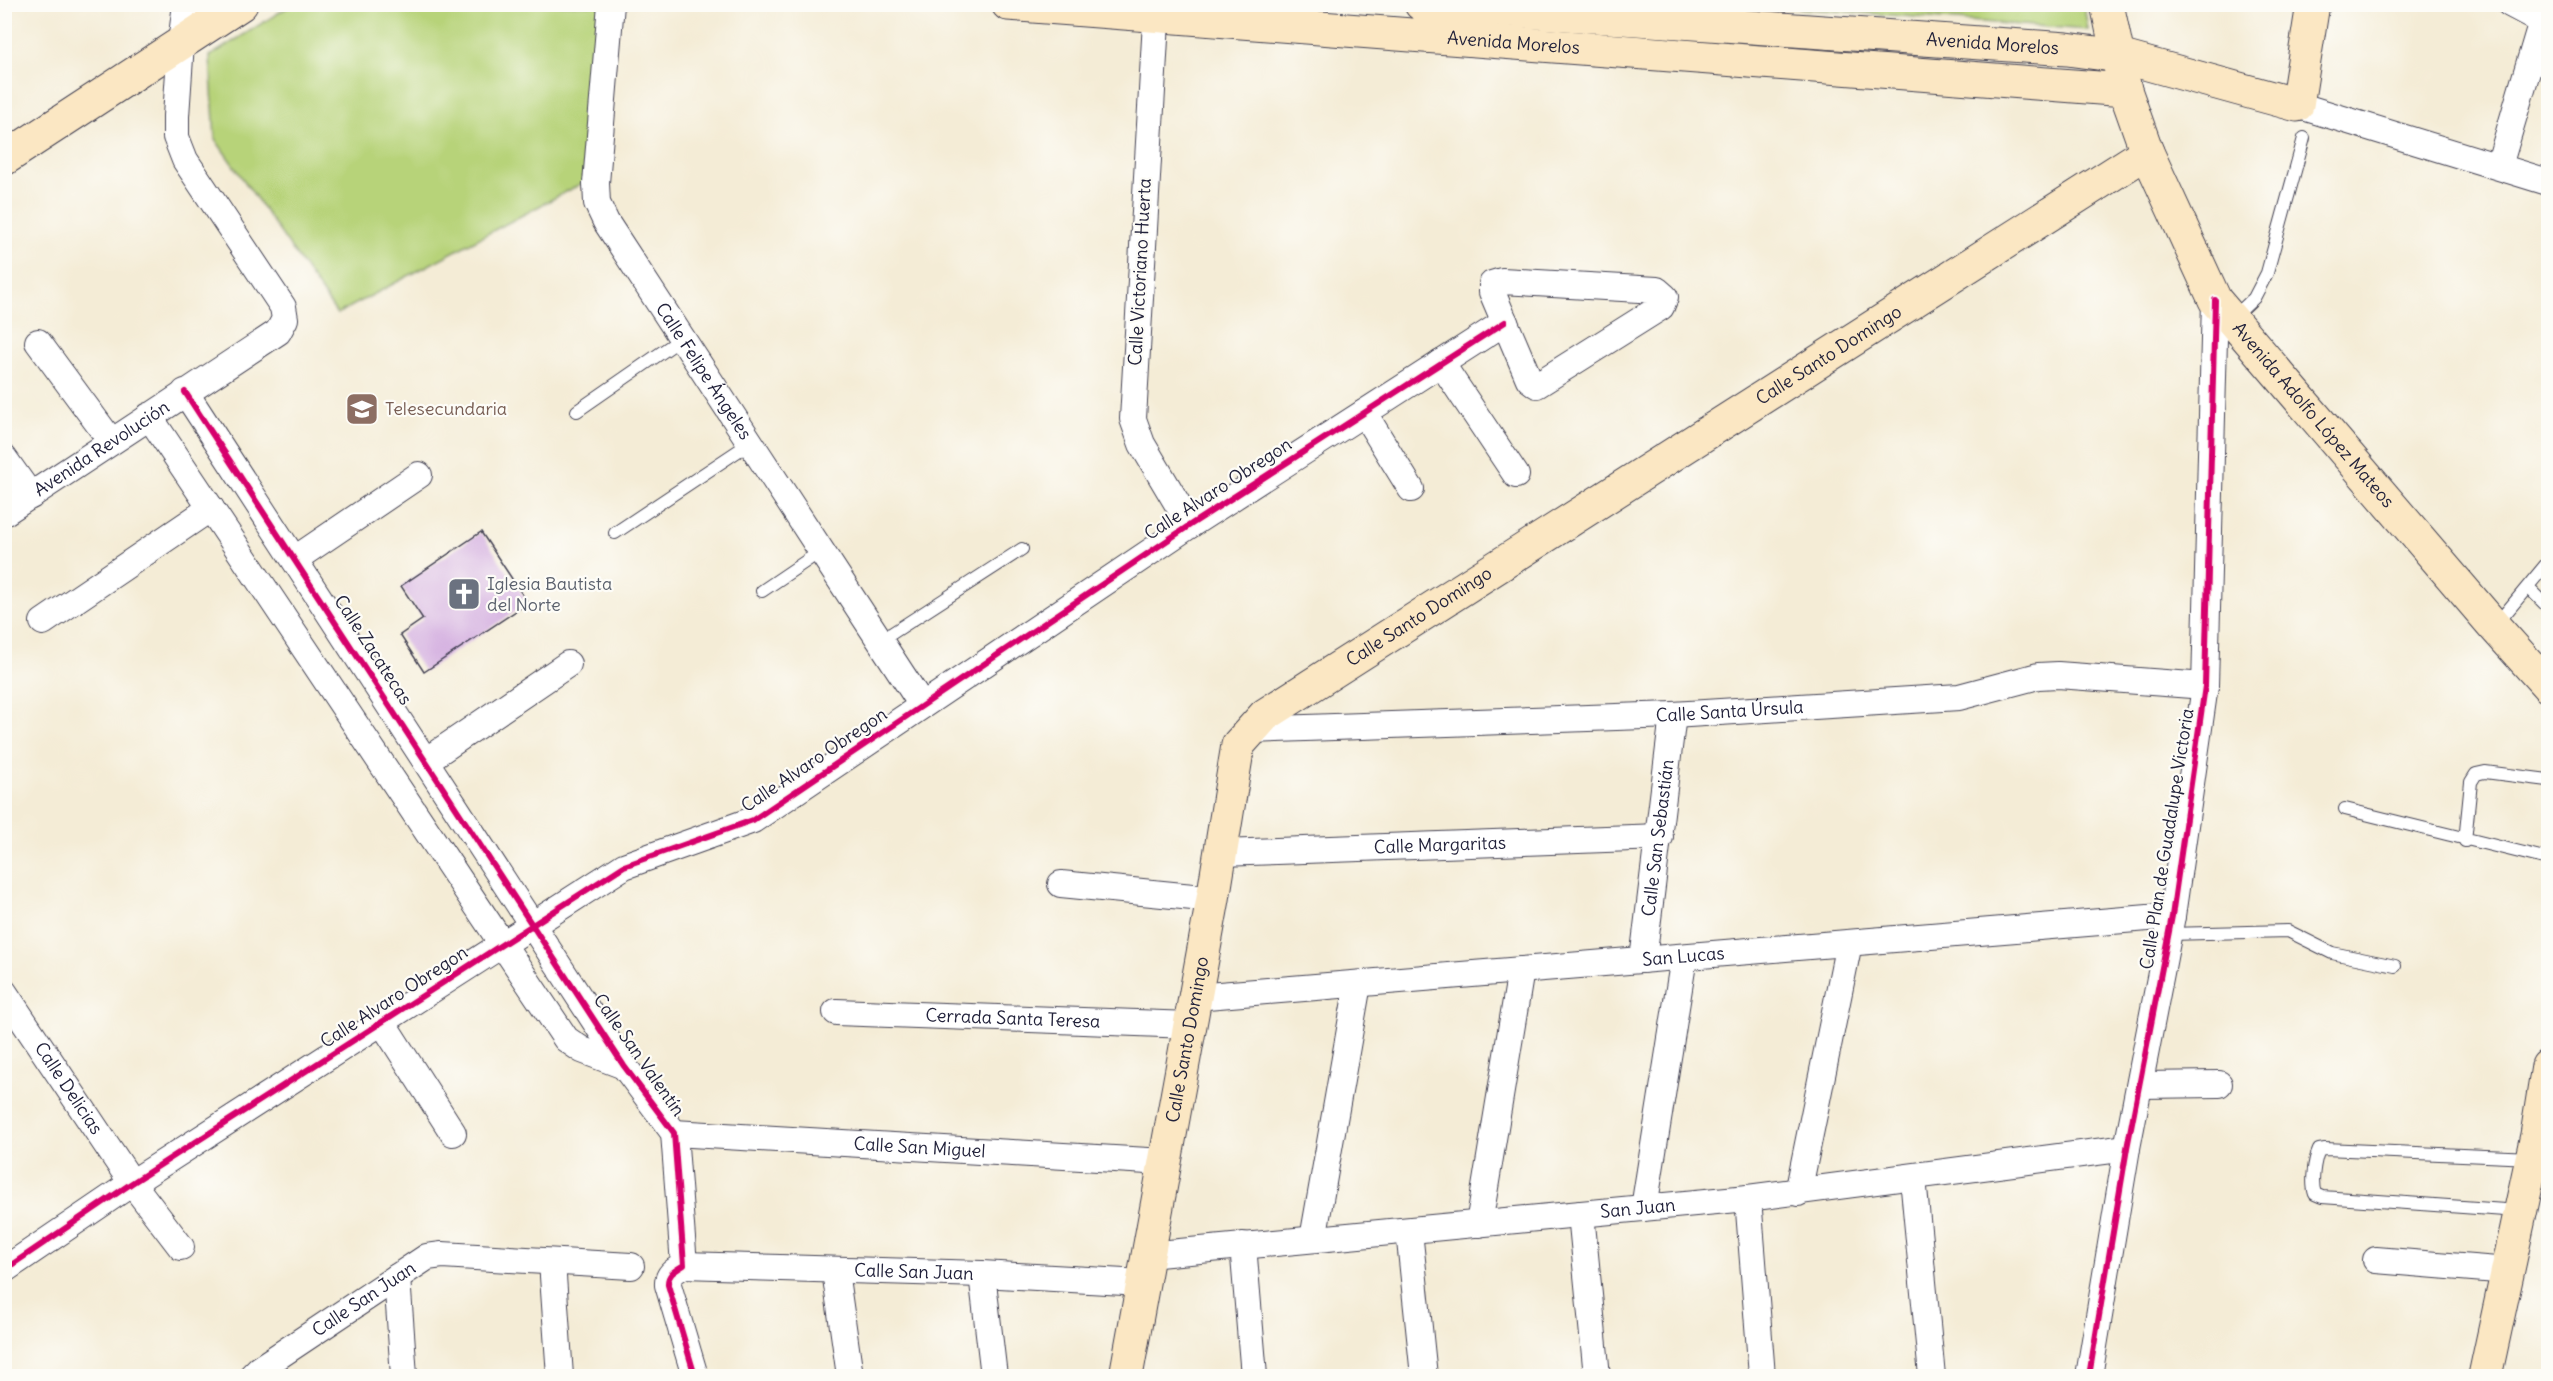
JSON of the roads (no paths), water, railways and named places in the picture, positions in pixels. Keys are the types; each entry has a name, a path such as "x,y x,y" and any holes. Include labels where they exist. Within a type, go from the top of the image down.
{"main road":[{"path":"4,159 241,4"},
{"name":"Avenida Morelos","path":"1008,4 1156,10 2125,90"},
{"name":"Avenida Morelos","path":"1420,4 2067,49 2119,56 2297,105"},
{"name":"Avenida Adolfo López Mateos","path":"2107,4 2125,90 2148,152 2224,309 2494,626 2548,686"},
{"path":"2297,105 2313,4"},
{"name":"Calle Santo Domingo","path":"1126,1377 1213,899 1238,744 1250,730 1285,703 2148,152"},
{"path":"2485,1377 2521,1211 2539,1143 2548,1066"}],"street":[{"path":"181,43 186,4"},
{"name":"Calle Felipe Ángeles","path":"611,4 596,183 597,203 606,222 681,339 922,705"},
{"path":"2499,166 2545,13 2510,4"},
{"name":"Calle Victoriano Huerta","path":"1156,10 1132,419 1142,444 1190,525"},
{"path":"1740,60 1743,27"},
{"name":"Avenida Revolución","path":"4,513 278,332 285,319 283,308 185,160 176,137 181,43"},
{"name":"Avenida Morelos","path":"2297,105 2548,182"},
{"path":"1502,281 1657,290 1665,297 1661,307 1537,385 1529,379 1505,322 1492,292 1492,284 1502,281"},
{"name":"Calle Plan de Guadalupe Victoria","path":"2089,1377 2127,1148 2171,925 2205,686 2224,309"},
{"name":"Calle Alvaro Obregon","path":"4,1270 132,1183 624,866 753,820 1190,525 1505,322"},
{"path":"38,342 111,441"},
{"path":"1441,363 1516,475"},
{"name":"Calle Zacatecas","path":"186,392 534,924"},
{"path":"1364,413 1411,489"},
{"path":"149,416 504,945"},
{"path":"4,458 31,496"},
{"path":"295,559 418,475"},
{"path":"43,622 211,508"},
{"path":"428,760 568,664"},
{"name":"Calle Santa Úrsula","path":"1250,730 1673,715 1959,697 2038,676 2058,675 2205,686"},
{"name":"Calle San Sebastián","path":"1643,960 1660,837 1673,715"},
{"path":"415,812 447,790"},
{"name":"Calle Margaritas","path":"1221,853 1660,837"},
{"path":"1061,884 1213,899"},
{"name":"Calle San Valentín","path":"534,924 624,1066 674,1133 676,1272 694,1377"},
{"name":"San Lucas","path":"1193,1011 1358,984 1849,943 2171,925"},
{"path":"1798,1193 1849,943"},
{"name":"Calle San Valentín","path":"504,945 566,1039 582,1050 624,1066"},
{"path":"1644,1208 1684,957"},
{"path":"1479,1224 1521,970"},
{"path":"1313,1239 1358,984"},
{"name":"Calle Delicias","path":"4,992 132,1183 180,1247"},
{"name":"Cerrada Santa Teresa","path":"836,1012 1193,1011"},
{"path":"382,1022 453,1133"},
{"path":"2141,1085 2219,1084"},
{"name":"Calle San Miguel","path":"674,1133 1165,1162"},
{"name":"San Juan","path":"1145,1269 1243,1245 1798,1193 2127,1148"},
{"path":"1913,1178 1932,1377"},
{"path":"1748,1198 1762,1377"},
{"path":"1581,1214 1597,1377"},
{"path":"1409,1231 1424,1377"},
{"path":"1243,1245 1254,1377"},
{"name":"Calle San Juan","path":"252,1377 259,1369 427,1257 442,1255 631,1266"},
{"path":"2376,1260 2509,1271"},
{"path":"552,1262 560,1377"},
{"name":"Calle San Juan","path":"676,1272 836,1271 982,1274 1145,1269"},
{"path":"836,1271 850,1377"},
{"path":"982,1274 994,1377"},
{"path":"397,1277 404,1377"}],"lane":[{"path":"2224,309 2253,298 2267,273 2304,138"},
{"path":"577,411 681,339"},
{"path":"615,532 750,443"},
{"path":"880,641 1022,549"},
{"path":"762,591 821,551"},
{"path":"2494,626 2548,562"},
{"path":"2528,587 2548,607"},
{"path":"2465,841 2471,782 2476,774 2485,772 2548,780"},
{"path":"2345,809 2465,841 2548,859"},
{"path":"2171,925 2288,931 2332,953 2395,966"},
{"path":"2521,1211 2322,1197 2315,1194 2313,1188 2316,1155 2319,1150 2325,1149 2539,1143"}],"place":[{"name":"Telesecundaria","path":"362,409"},
{"name":"Iglesia Bautista del Norte","path":"464,594"}]}
